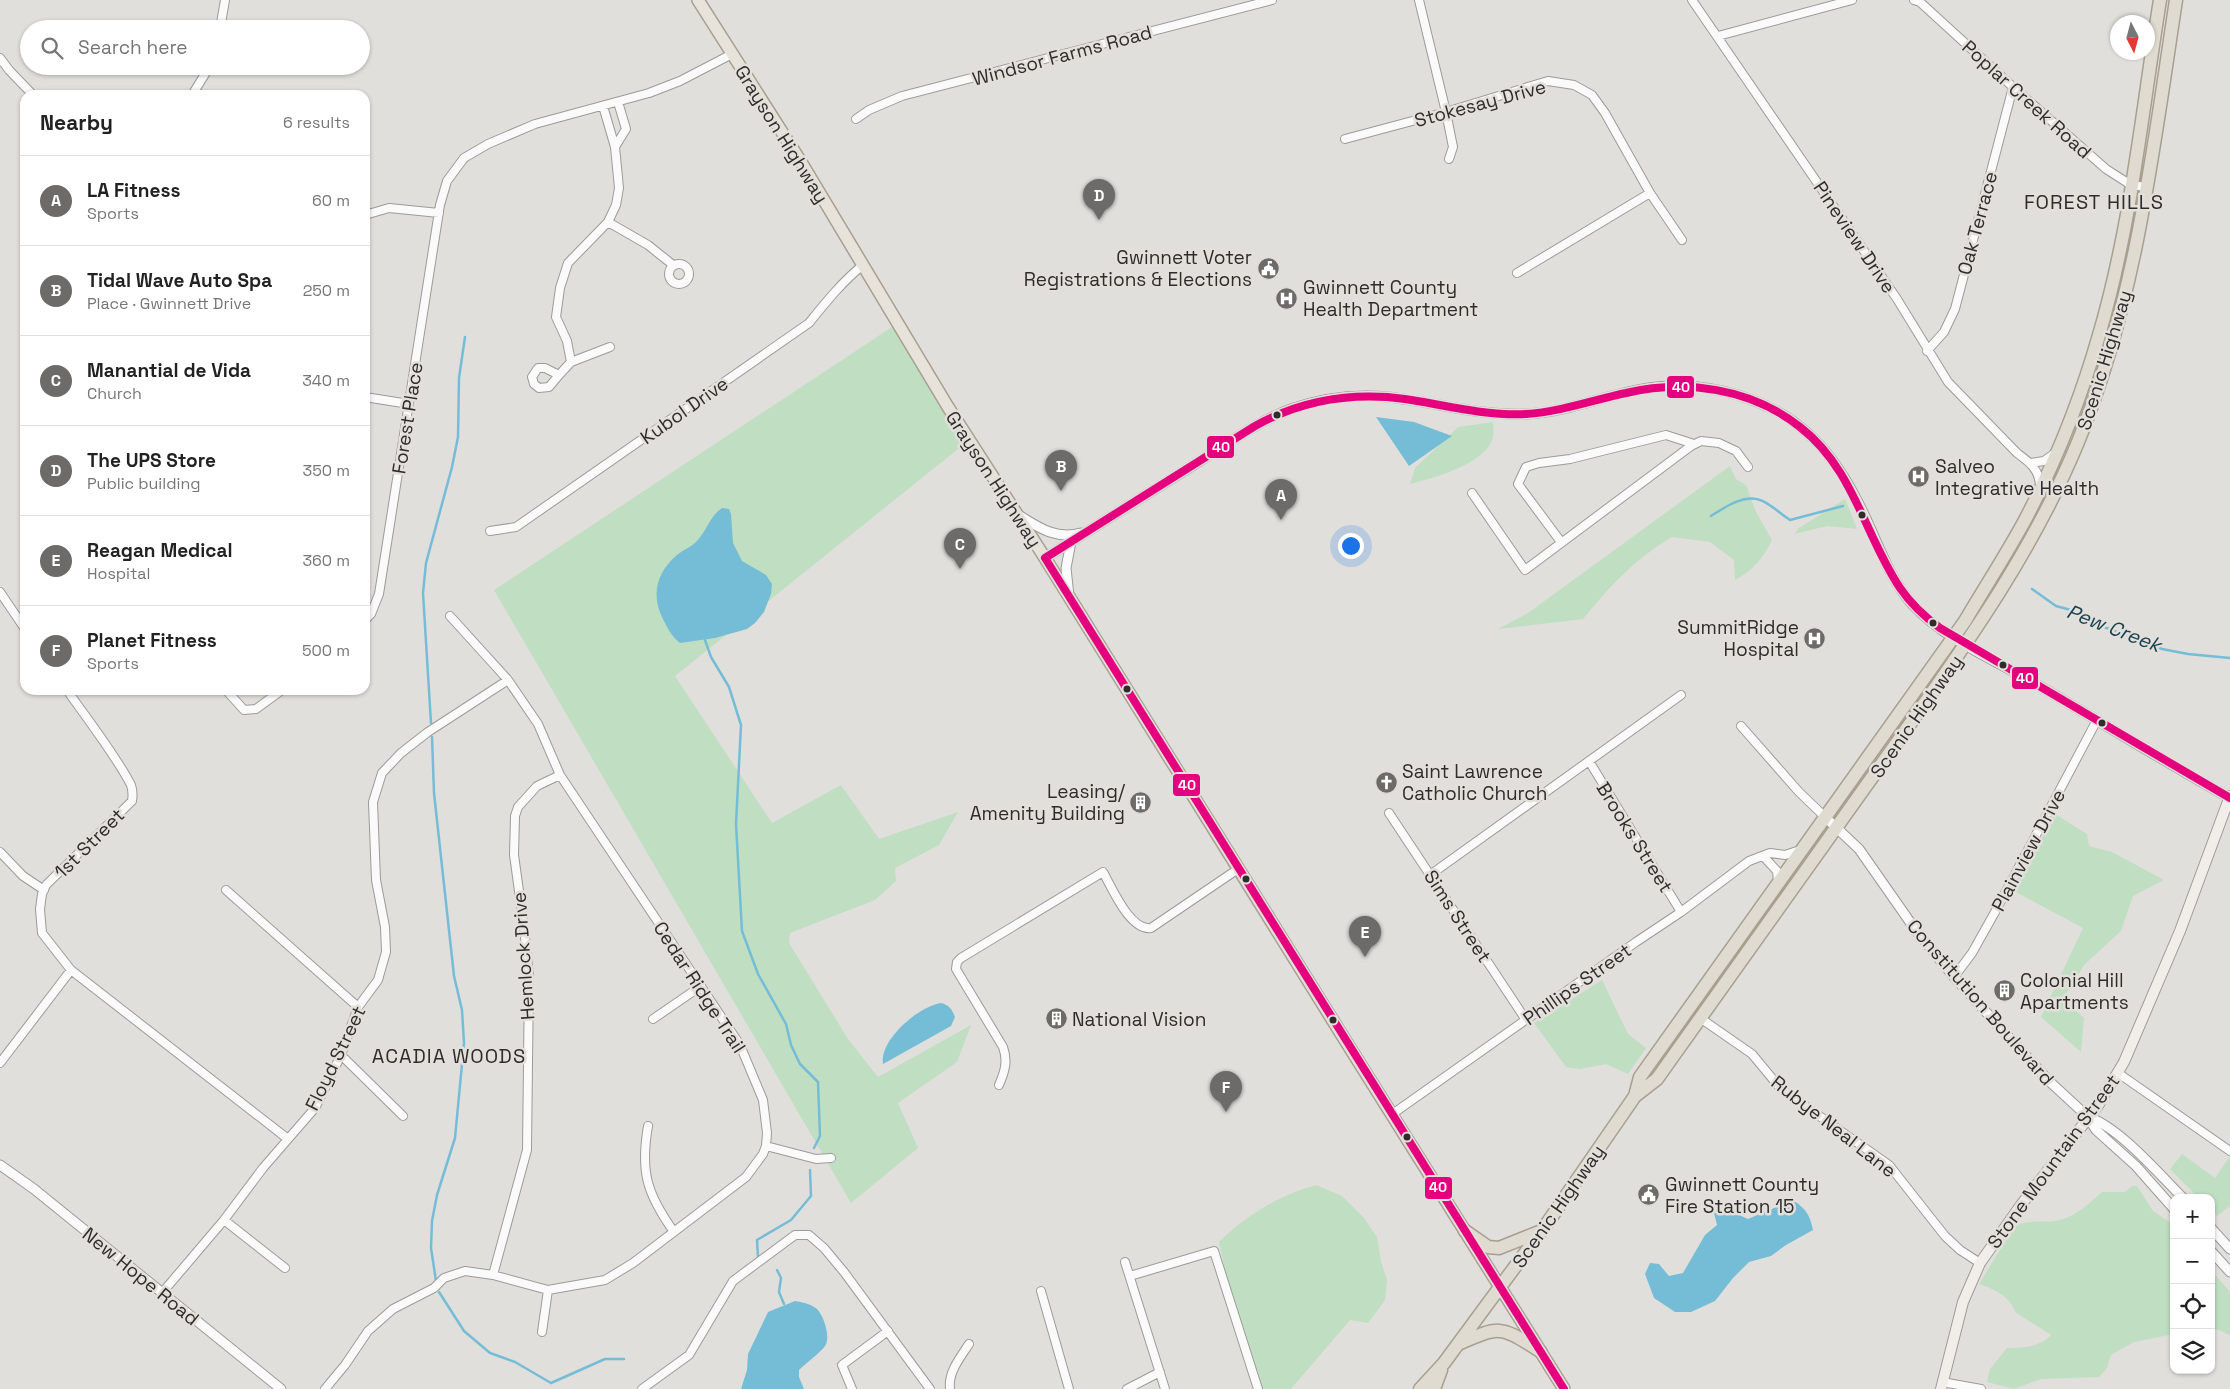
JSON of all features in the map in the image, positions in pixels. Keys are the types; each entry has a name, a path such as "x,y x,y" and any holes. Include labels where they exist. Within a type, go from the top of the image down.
{"highway":[{"name":"Scenic Highway","path":"1635,1096 1640,1077 1954,636 1992,578 2040,488 2057,452 2077,401 2107,307 2122,240 2160,0"},
{"name":"Scenic Highway","path":"1420,1389 1444,1363 1542,1230 1635,1096 1657,1079 1966,644 2000,594 2028,546 2078,443 2108,361 2119,322 2137,244 2176,0"},
{"path":"1688,1009 1700,1018"},
{"path":"1465,1231 1488,1246 1499,1248 1542,1230"},
{"path":"1458,1344 1489,1331 1501,1329 1510,1332 1540,1351"},
{"name":"Scenic Highway","path":"1434,1389 1444,1363"}],"main road":[{"name":"Grayson Highway","path":"698,0 801,162 948,408 1045,558 1391,1115 1564,1389"},
{"name":"Stone Mountain Street","path":"1941,1385 1963,1302 1980,1263 2021,1205 2088,1117 2118,1073 2180,931 2230,797"}],"street":[{"path":"222,20 225,0"},
{"name":"Windsor Farms Road","path":"856,119 869,110 902,96 1272,0"},
{"path":"1419,0 1446,112 1452,146 1449,159"},
{"name":"Pineview Drive","path":"1692,0 1897,298 1927,351 1948,382 2017,453 2030,463"},
{"path":"1718,36 1852,0"},
{"name":"Poplar Creek Road","path":"1919,1 2106,169 2130,185 2146,187"},
{"name":"Forest Place","path":"370,615 379,594 439,213 447,181 464,158 507,134 535,124 618,102 680,81 732,54"},
{"path":"0,58 8,70 28,90"},
{"path":"195,90 204,75"},
{"name":"Stokesay Drive","path":"1345,139 1548,82 1574,85 1592,94 1605,113 1650,193 1682,240"},
{"name":"Oak Terrace","path":"1927,351 1944,332 1955,309 2013,87"},
{"path":"615,147 626,129 618,102"},
{"path":"571,362 567,341 556,317 560,288 568,263 608,222 616,205 619,188 615,147 603,106"},
{"path":"1517,273 1650,193"},
{"path":"370,214 389,208 439,213"},
{"path":"608,222 648,245 673,265"},
{"name":"Kubol Drive","path":"490,531 516,527 809,322 849,276 863,266"},
{"path":"559,375 571,362 610,347"},
{"path":"1045,558 1252,428 1279,414 1314,403 1346,397 1385,397 1463,410 1524,414 1555,411 1648,388 1695,387 1735,394 1783,415 1814,440 1838,466 1853,490 1884,560 1900,590 1923,614 1966,644 2230,797"},
{"path":"370,398 409,404"},
{"path":"1561,542 1518,484 1526,467 1539,463 1570,459 1666,435 1694,444"},
{"path":"1472,493 1524,570 1694,444 1701,441 1719,443 1736,451 1748,467"},
{"path":"2040,488 2040,477 2030,463 2044,461 2057,452"},
{"path":"1017,514 1041,528 1057,534 1068,536 1090,530"},
{"path":"1070,598 1066,568 1071,542"},
{"path":"0,592 20,621"},
{"name":"Cedar Ridge Trail","path":"450,616 508,680 538,724 560,775 740,1045 763,1100 767,1133 766,1146"},
{"name":"Floyd Street","path":"162,1293 315,1108 340,1055 358,1007 378,980 386,952 385,926 376,880 374,808 382,772 401,753 428,732 508,680"},
{"name":"1st Street","path":"70,695 131,786 133,794 132,801 68,862 44,890 40,909 42,933 71,970"},
{"path":"230,695 244,710 256,710 276,695"},
{"path":"1430,874 1681,695"},
{"name":"Plainview Drive","path":"1954,977 1972,953 1995,912 2096,720"},
{"name":"Constitution Boulevard","path":"1741,726 1799,792 1837,826 1866,856 1917,932 1954,977 2047,1079 2088,1117 2096,1130 2136,1166 2170,1204"},
{"name":"Brooks Street","path":"1589,761 1682,912"},
{"name":"Hemlock Drive","path":"493,1275 528,1150 529,977 514,855 515,816 518,807 537,786 560,775"},
{"name":"Sims Street","path":"1388,813 1526,1020"},
{"name":"Phillips Street","path":"1391,1115 1682,912 1749,861 1764,857 1770,853 1785,855 1802,849"},
{"path":"0,852 23,876 44,890"},
{"path":"1764,857 1777,871 1778,883"},
{"path":"999,1084 1005,1071 1005,1052 956,969 957,962 961,958 1103,872 1132,921 1147,929 1238,869"},
{"path":"226,890 358,1007"},
{"path":"0,1063 71,970 288,1139"},
{"path":"653,1018 700,986"},
{"name":"Rubye Neal Lane","path":"1700,1018 1752,1054 1781,1089 1889,1165 1945,1236 1960,1250 1980,1263"},
{"path":"340,1055 402,1116"},
{"path":"2118,1073 2230,1151"},
{"name":"Constitution Boulevard","path":"2088,1117 2102,1121 2179,1194"},
{"path":"648,1126 644,1161 648,1186 656,1206 674,1232"},
{"path":"325,1389 345,1365 368,1330 393,1309 434,1288 444,1278 465,1271 493,1275 548,1290 605,1280 633,1263 746,1177 764,1154 766,1146 816,1159 831,1158"},
{"name":"New Hope Road","path":"0,1165 34,1190 281,1389"},
{"path":"224,1220 285,1268"},
{"path":"2215,1232 2230,1249"},
{"path":"642,1389 689,1355 733,1281 795,1235 809,1234 824,1248 930,1389"},
{"path":"1130,1276 1214,1251 1258,1389"},
{"path":"2215,1255 2230,1272"},
{"path":"1125,1262 1165,1389"},
{"path":"542,1332 548,1290"},
{"path":"1041,1290 1069,1389"},
{"path":"852,1389 842,1365 888,1331"},
{"path":"950,1389 949,1380 952,1372 969,1344"},
{"path":"1126,1389 1160,1372"},
{"path":"1941,1385 1981,1389"}],"green space":[{"path":"2110,317 2115,319 2088,404 2054,485 2049,483"},
{"path":"898,323 968,441 675,676 772,823 841,785 879,839 958,812 939,845 895,868 896,881 875,900 790,933 789,943 848,1039 878,1077 971,1025 957,1062 898,1103 918,1148 851,1203 494,590"},
{"path":"1493,422 1493,438 1480,455 1445,474 1410,484 1415,468 1458,427"},
{"path":"1730,466 1736,479 1746,485 1756,512 1772,540 1765,553 1747,572 1735,580 1734,560 1710,542 1672,537 1646,554 1624,574 1583,619 1498,629 1528,613"},
{"path":"1845,499 1857,529 1827,526 1794,534 1799,528"},
{"path":"2055,814 2087,834 2089,846 2112,852 2164,880 2133,896 2121,931 2084,965 2063,999 2084,1018 2081,1052 2041,1017 2083,928 2012,890"},
{"path":"1602,980 1628,1034 1646,1048 1628,1074 1606,1064 1580,1069 1566,1067 1534,1023"},
{"path":"2182,1154 2215,1178 2230,1156 2230,1206 2217,1216 2215,1214 2215,1194 2195,1194 2170,1169"},
{"path":"1316,1185 1342,1196 1364,1218 1377,1237 1381,1262 1387,1280 1385,1300 1368,1323 1350,1320 1291,1389 1263,1389 1226,1275 1219,1242 1240,1223 1264,1207 1290,1194"},
{"path":"2132,1186 2137,1186 2153,1211 2170,1222 2170,1335 2134,1342 2111,1355 2107,1368 2099,1377 2041,1379 2014,1389 1987,1382 1990,1369 2007,1348 2037,1344 2051,1335 2015,1312 2013,1306 2001,1294 1979,1284 2014,1227 2030,1222 2060,1220 2083,1209 2102,1192 2125,1192"},
{"path":"2215,1275 2230,1292 2230,1335 2215,1330"}],"water":[{"path":"1376,417 1414,422 1452,436 1409,466"},
{"path":"722,508 729,509 731,514 733,543 742,561 766,575 772,584 771,594 764,612 747,629 715,638 680,643 674,637 662,617 657,600 658,584 670,562 679,553 696,542"},
{"path":"941,1003 948,1006 954,1014 955,1017 951,1026 883,1064 883,1055 887,1045 902,1026 922,1010"},
{"path":"1793,1200 1807,1213 1813,1230 1771,1256 1749,1262 1733,1278 1715,1301 1691,1312 1675,1312 1654,1298 1645,1274 1650,1263 1659,1264 1669,1276 1683,1273 1705,1235 1717,1225 1714,1213 1728,1210 1748,1219"},
{"path":"795,1301 809,1305 820,1312 827,1333 825,1346 799,1370 799,1377 804,1389 741,1389 747,1370 748,1354 768,1312"}],"waterway":[{"path":"431,723 423,593 426,563 452,467 458,437 459,378 465,337"},
{"name":"Pew Creek","path":"1711,516 1740,500 1747,499 1764,501 1790,520 1843,506"},
{"name":"Pew Creek","path":"2032,589 2056,606 2082,613 2104,627 2162,649 2188,654 2230,658"},
{"path":"705,640 711,657 729,687 741,725 736,824 742,931 758,974 786,1024 791,1045 800,1064 818,1082 820,1136 814,1148"},
{"path":"432,737 434,793 454,976 462,1010 464,1043 455,1138 437,1195 432,1221 431,1248 436,1281"},
{"path":"758,1257 757,1240 791,1220 811,1196 810,1170"},
{"path":"777,1270 781,1278 779,1292 784,1304"},
{"path":"439,1292 464,1331 490,1353 515,1362 551,1383 605,1359 624,1359"}],"transit line":[{"name":"40","path":"1564,1389 1045,558 1255,426 1273,417 1309,404 1347,398 1385,397 1480,412 1526,414 1564,408 1648,389 1694,387 1717,390 1739,395 1781,414 1800,427 1818,444 1846,482 1900,588 1934,624 2230,798"}],"place":[{"name":"The UPS Store","path":"1099,220"},
{"name":"Gwinnett Voter Registrations & Elections","path":"1268,268"},
{"name":"Gwinnett County Health Department","path":"1287,298"},
{"name":"Salveo Integrative Health","path":"1919,477"},
{"name":"Tidal Wave Auto Spa","path":"1061,491"},
{"name":"LA Fitness","path":"1281,520"},
{"name":"Manantial de Vida","path":"960,569"},
{"name":"SummitRidge Hospital","path":"1815,638"},
{"name":"Saint Lawrence Catholic Church","path":"1386,782"},
{"name":"Leasing/ Amenity Building","path":"1141,802"},
{"name":"Reagan Medical","path":"1365,957"},
{"name":"Colonial Hill Apartments","path":"2004,991"},
{"name":"National Vision","path":"1056,1019"},
{"name":"Planet Fitness","path":"1226,1112"},
{"name":"Gwinnett County Fire Station 15","path":"1649,1195"}],"district":[{"name":"FOREST HILLS","path":"2094,202"},
{"name":"ACADIA WOODS","path":"449,1056"}]}
